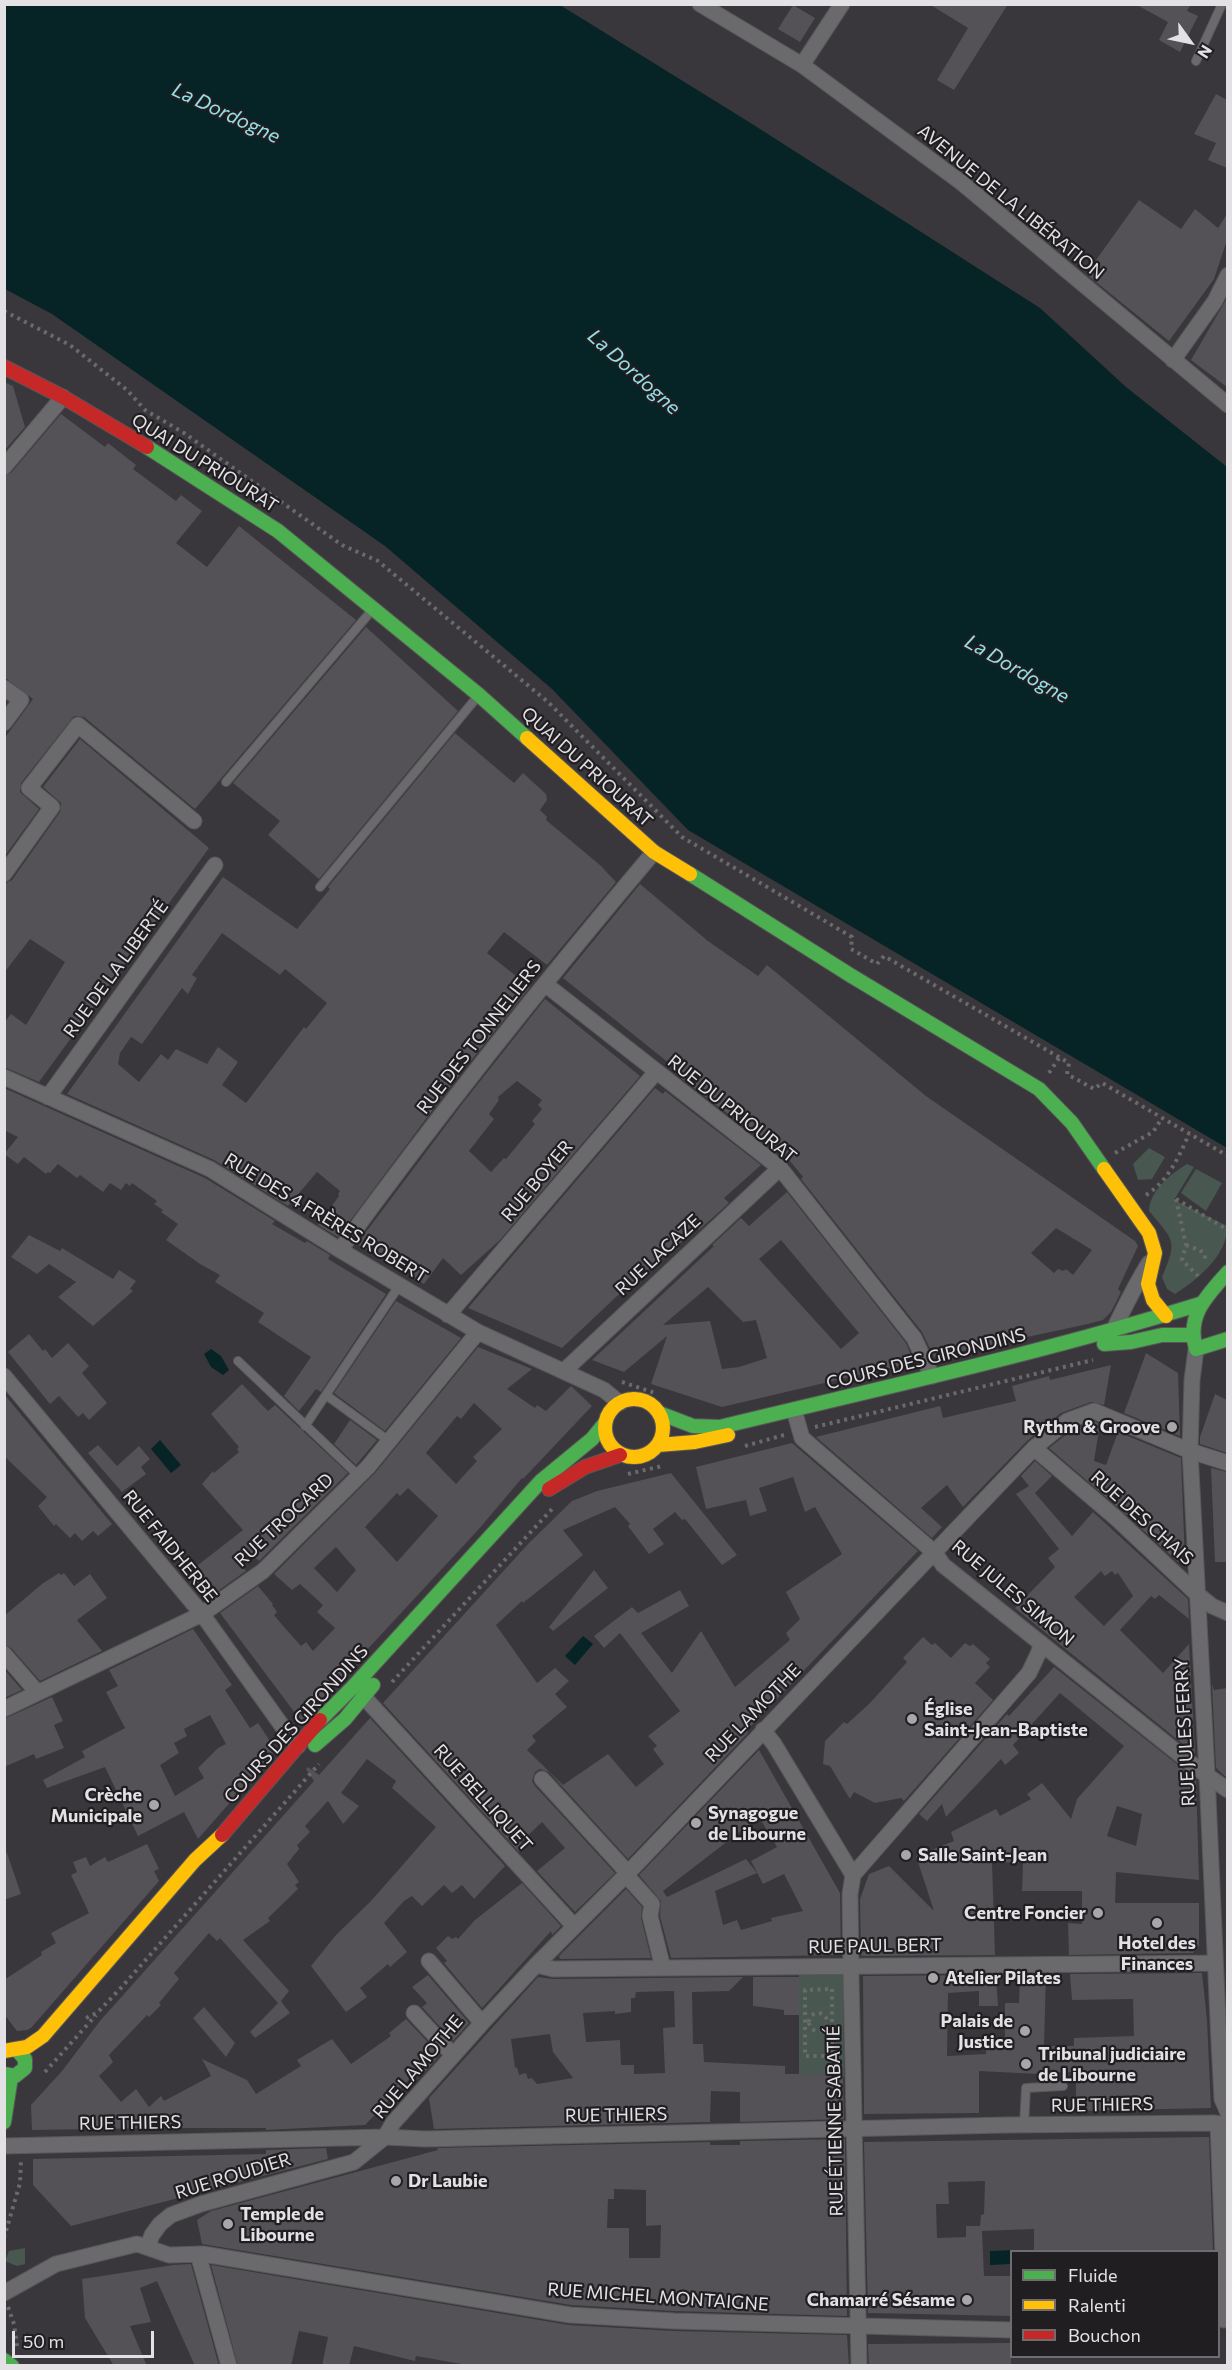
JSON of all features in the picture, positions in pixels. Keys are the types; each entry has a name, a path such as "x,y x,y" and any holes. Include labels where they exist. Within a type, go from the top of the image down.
{"main road":[{"name":"QUAI DU PRIOURAT","path":"4,367 63,397 186,470 278,531 479,695 654,852 850,975 1039,1089 1072,1123 1149,1233 1155,1253"},
{"path":"1155,1253 1148,1284 1153,1300 1166,1316"},
{"path":"1194,1342 1200,1304 1227,1272"},
{"name":"COURS DES GIRONDINS","path":"8,2049 27,2047 43,2036 195,1860 214,1843 332,1707 352,1688 541,1480 592,1439 620,1402 642,1400 659,1413 693,1426 796,1420 932,1376 1113,1331 1200,1304"},
{"name":"COURS DES GIRONDINS","path":"213,1863 224,1847 323,1736 367,1700 541,1495 585,1467 620,1455 637,1458 652,1451 658,1445 695,1442 796,1420 1101,1344 1131,1342 1162,1335 1194,1342 1227,1339"},
{"path":"658,1445 663,1430 659,1413"},
{"path":"605,1423 607,1441 620,1455"},
{"path":"4,2122 8,2075 22,2072 26,2064 66,2026 194,1882"},
{"path":"8,2049 24,2055 26,2064"},
{"path":"9,2355 12,2366"}],"street":[{"name":"AVENUE DE LA LIBÉRATION","path":"700,4 802,65 962,183 1173,360 1226,401"},
{"path":"802,65 842,4"},
{"path":"1173,360 1215,301 1227,275"},
{"path":"4,467 63,397"},
{"path":"4,688 21,700 4,723"},
{"path":"4,874 52,807 29,788 78,725 194,821"},
{"name":"RUE DES TONNELIERS","path":"340,1250 545,984 654,852"},
{"name":"RUE DE LA LIBERTÉ","path":"48,1097 215,865"},
{"name":"RUE DU PRIOURAT","path":"545,984 780,1168 914,1338 932,1376"},
{"name":"RUE BOYER","path":"448,1315 656,1072"},
{"name":"RUE DES 4 FRÈRES ROBERT","path":"4,1077 210,1169 448,1315 478,1332 604,1390 620,1402"},
{"name":"RUE LACAZE","path":"564,1371 780,1168"},
{"path":"1113,1331 1135,1284 1155,1253"},
{"name":"RUE TROCARD","path":"4,1709 202,1614 263,1571 359,1476 478,1332"},
{"name":"RUE JULES FERRY","path":"1194,1342 1190,1451 1224,2121 1225,2309 1223,2320"},
{"name":"RUE FAIDHERBE","path":"4,1376 202,1614 298,1746"},
{"name":"RUE LAMOTHE","path":"385,2137 393,2123 536,1965 627,1874 1034,1448 1067,1421 1094,1411 1227,1464"},
{"name":"RUE JULES SIMON","path":"796,1420 802,1438 935,1553 943,1565 1227,1790"},
{"name":"RUE DES CHAIS","path":"1034,1448 1116,1518 1197,1594 1212,1606 1226,1607"},
{"path":"763,1730 774,1744 853,1875 1029,1673 1040,1652 1041,1643"},
{"path":"4,1654 37,1692"},
{"name":"RUE BELLIQUET","path":"367,1700 574,1926"},
{"path":"542,1779 652,1904 650,1916 663,1968"},
{"name":"RUE ÉTIENNE SABATIÉ","path":"853,1875 850,1894 859,2366"},
{"path":"429,1960 482,2023"},
{"name":"RUE PAUL BERT","path":"536,1965 553,1969 1215,1963"},
{"path":"414,2013 453,2055"},
{"name":"RUE THIERS","path":"4,2146 385,2137 437,2139 1224,2121"},
{"name":"RUE ROUDIER","path":"148,2246 156,2229 171,2215 201,2204 354,2162 385,2137"},
{"path":"338,2138 345,2146 347,2154 345,2164"},
{"path":"6,2300 56,2264 137,2244 148,2246"},
{"name":"RUE MICHEL MONTAIGNE","path":"148,2246 169,2255 198,2254 570,2315 674,2321 1010,2330"},
{"path":"198,2254 229,2366"}],"lane":[{"path":"1196,61 1222,4"},
{"path":"226,782 374,608"},
{"path":"320,887 479,695"},
{"path":"305,1426 399,1286"},
{"path":"238,1361 359,1476"},
{"path":"326,1395 389,1442"},
{"path":"1024,2125 1026,2088 1063,2086"}],"path":[{"path":"4,312 70,345 127,390 146,410 184,432 342,545 378,561 548,702 682,837 852,937 851,949 877,964 884,956 1069,1063 1067,1074 1094,1089 1102,1083 1227,1156"},
{"path":"1100,1163 1153,1132 1162,1118"},
{"path":"1130,1206 1152,1191 1177,1162 1189,1134"},
{"path":"1196,1285 1202,1279 1182,1260 1185,1245 1176,1199 1227,1230"},
{"path":"1185,1245 1200,1250 1205,1256 1205,1262"},
{"path":"742,1446 796,1420 1095,1360"},
{"path":"604,1390 618,1380 662,1396"},
{"path":"624,1475 667,1465"},
{"path":"367,1700 557,1505"},
{"path":"42,2075 320,1763"},
{"path":"807,2023 805,1990 832,1989 832,2056 805,2056 807,2023 810,2017 815,2013 821,2013 828,2022 826,2028 821,2032 815,2032 807,2023"},
{"path":"66,2026 97,2013"},
{"path":"4,2238 20,2183 21,2156"},
{"path":"6,2300 18,2344 9,2355"}],"green space":[{"path":"1149,1148 1165,1157 1152,1179 1138,1180 1133,1164"},
{"path":"1187,1164 1194,1167 1174,1200 1227,1226 1226,1237 1223,1247 1202,1274 1175,1294 1167,1289 1162,1277 1172,1248 1171,1241 1149,1211 1150,1203 1157,1190 1168,1178"},
{"path":"1196,1169 1222,1183 1206,1211 1181,1193"},
{"path":"799,1975 843,1975 844,2077 829,2078 827,2074 799,2078"},
{"path":"25,2248 25,2264 17,2266 5,2261 9,2251"}],"water":[{"name":"La Dordogne","path":"4,5 560,5 749,122 1040,308 1126,387 1227,467 1227,1148 688,830 552,689 385,546 52,314 5,289"},
{"path":"211,1349 221,1356 229,1370 223,1375 211,1367 204,1354"},
{"path":"160,1440 181,1465 171,1473 151,1449"},
{"path":"583,1636 593,1644 575,1665 565,1656"},
{"path":"1010,2250 1010,2264 990,2265 990,2251"}],"building":[{"path":"929,4 1008,4 954,90 937,80 968,28"},
{"path":"1135,4 1191,4 1187,11 1198,16 1180,52 1159,40 1168,22"},
{"path":"793,5 815,18 800,42 778,29"},
{"path":"1216,94 1227,100 1227,168 1208,160 1216,143 1194,134"},
{"path":"1139,200 1181,229 1195,209 1218,228 1227,214 1227,240 1214,279 1169,341 1086,274"},
{"path":"1227,298 1227,387 1191,360"},
{"path":"4,382 13,386 25,427 4,451"},
{"path":"61,414 105,447 108,443 136,465 133,469 176,501 181,495 202,511 176,543 207,567 239,526 356,620 195,809 84,717 74,716 21,783 20,792 39,809 4,857 4,739 33,699 4,677 4,476 11,473"},
{"path":"366,627 458,711 319,879 268,835 280,821 233,783"},
{"path":"455,733 514,783 523,773 546,794 547,800 540,810 547,817 546,820 600,865 616,882 547,965 504,932 487,953 530,987 446,1092 338,1237 318,1225 339,1196 340,1191 317,1172 288,1206 214,1160 67,1094 223,877 297,929 330,889 328,887","holes":["222,933 280,975 285,969 327,1003 306,1029 304,1027 246,1103 222,1085 238,1062 218,1047 207,1064 176,1049 168,1060 161,1054 139,1082 118,1064 120,1053 131,1037 142,1044 182,988 188,994 197,978 192,975"]},
{"path":"80,739 209,848 39,1082 4,1067 4,1023 11,1014 26,1025 65,962 30,939 4,973 4,884 12,880 60,812 61,803 43,787"},
{"path":"640,884 708,941 758,976 767,965 926,1096 1135,1241 1138,1246 1118,1289 1121,1292 1111,1312 1103,1320 1088,1324 934,1357 922,1332 801,1179 803,1177 790,1161 678,1076 680,1072 563,978","holes":["1056,1228 1092,1250 1073,1275 1066,1269 1063,1271 1058,1269 1054,1273 1031,1253"]},
{"path":"545,999 640,1076 500,1240 461,1275 443,1258 424,1284 357,1244 462,1104","holes":["517,1081 542,1100 538,1105 542,1109 532,1121 535,1124 506,1159 504,1158 491,1172 469,1151 494,1119 489,1114 499,1100 498,1097"]},
{"path":"4,1088 205,1178 275,1221 272,1224 330,1255 328,1259 386,1294 321,1392 316,1389 299,1411 284,1396 311,1357 258,1322 264,1313 215,1282 220,1275 166,1240 178,1224 161,1212 163,1210 154,1204 157,1201 132,1183 130,1186 126,1183 121,1190 110,1183 103,1192 80,1175 77,1178 58,1164 46,1174 24,1157 18,1164 4,1154 18,1137 4,1130"},
{"path":"655,1088 663,1094 665,1091 761,1165 724,1198 729,1203 616,1297 562,1348 468,1308"},
{"path":"787,1192 906,1343 914,1362 722,1407 651,1384 667,1336 624,1372 592,1360 741,1218 749,1226","holes":["781,1240 859,1333 841,1349 759,1259","708,1287 743,1322 756,1320 767,1358 739,1367 722,1369 710,1321 663,1325"]},
{"path":"29,1235 60,1251 62,1248 113,1279 119,1270 136,1281 130,1289 133,1291 93,1326 58,1297 76,1282 49,1264 37,1274 11,1257"},
{"path":"396,1301 461,1338 385,1431 334,1393"},
{"path":"29,1334 52,1358 68,1343 89,1366 82,1373 107,1403 89,1420 83,1413 78,1417 59,1396 50,1404 8,1352"},
{"path":"478,1347 532,1369 507,1389 535,1408 537,1405 546,1411 571,1386 592,1406 522,1478 478,1530 301,1721 220,1613 258,1586 273,1604 277,1612 274,1615 284,1627 301,1646 306,1642 313,1651 335,1628 317,1612 323,1605 300,1584 292,1590 274,1574 375,1473","holes":["474,1403 502,1429 473,1457 477,1461 456,1484 426,1453 457,1416 461,1419","408,1488 438,1516 397,1562 365,1527 397,1493 400,1496","336,1547 356,1570 337,1592 314,1568"]},
{"path":"1146,1353 1178,1373 1180,1436 1124,1413"},
{"path":"1111,1365 1104,1405 1091,1402 1061,1413 1027,1441 963,1507 947,1485 921,1508 942,1527 932,1538 816,1437 940,1406 943,1418 1016,1401 1012,1386 1049,1376 1050,1380"},
{"path":"242,1384 268,1411 275,1405 348,1473 259,1561 245,1548 235,1558 246,1571 208,1598 189,1572 243,1530 202,1484 213,1471 214,1473 239,1452 237,1449 239,1447 211,1414"},
{"path":"4,1394 112,1524 98,1536 93,1531 82,1541 75,1533 70,1538 56,1524 54,1526 38,1506 47,1497 4,1456"},
{"path":"1215,1394 1227,1400 1227,1453 1200,1444 1200,1437"},
{"path":"350,1420 377,1440 356,1465 334,1444"},
{"path":"1094,1421 1100,1424 1094,1461 1106,1465 1118,1432 1181,1458 1185,1561 1178,1562 1049,1448 1072,1430"},
{"path":"792,1443 918,1551 628,1859 549,1772 540,1769 535,1772 532,1781 535,1786 615,1873 575,1912 537,1871 565,1848 542,1822 521,1842 524,1846 519,1852 383,1703 529,1543 572,1501 597,1491 671,1473 737,1555 722,1565 685,1519 682,1520 675,1512 653,1529 664,1544 649,1554 628,1526 630,1524 615,1507 563,1530 583,1555 523,1603 522,1601 496,1625 537,1683 555,1668 569,1681 555,1694 567,1707 532,1736 536,1741 527,1750 563,1785 608,1754 636,1787 664,1764 653,1749 657,1746 648,1736 680,1711 620,1633 604,1648 594,1636 632,1607 638,1613 680,1590 689,1606 641,1633 672,1673 701,1631 735,1687 790,1640 786,1633 800,1619 786,1592 842,1554 815,1507 805,1512 793,1477 759,1488 767,1511 750,1516 746,1500 706,1509 696,1467"},
{"path":"98,1445 117,1466 139,1446 150,1459 141,1467 146,1474 122,1492 88,1453"},
{"path":"1035,1461 1052,1476 1035,1493 1072,1536 1093,1512 1188,1599 1189,1619 1159,1595 1155,1599 1151,1596 1120,1630 1163,1673 1189,1644 1195,1754 1015,1608 1055,1567 1048,1558 1059,1549 1016,1494 1029,1486 1021,1476","holes":["1101,1571 1105,1576 1112,1571 1115,1575 1118,1573 1133,1596 1104,1626 1074,1597"]},
{"path":"1211,1468 1227,1472 1227,1562 1215,1562"},
{"path":"594,1570 608,1588 553,1631 549,1627"},
{"path":"59,1573 61,1575 64,1573 74,1586 90,1574 107,1598 77,1620 102,1651 40,1681 11,1648 4,1645 4,1616 42,1584"},
{"path":"193,1629 232,1685 225,1690 250,1728 258,1723 276,1750 198,1839 184,1812 138,1836 105,1767 47,1788 43,1780 85,1757 82,1751 125,1728 106,1692 118,1686 109,1670","holes":["210,1715 226,1744 218,1748 198,1768 204,1778 175,1796 160,1765 179,1753 174,1743 187,1736 184,1729"]},
{"name":"Église Saint-Jean-Baptiste","path":"923,1637 932,1645 935,1643 951,1658 965,1643 970,1646 973,1644 990,1659 986,1663 990,1667 975,1683 993,1700 904,1801 901,1798 875,1803 854,1792 850,1799 830,1766 823,1764 825,1741 844,1722 847,1724 870,1703 907,1662 903,1658"},
{"path":"1054,1667 1196,1779 1199,1880 1116,1872 1115,1903 1199,1903 1199,1946 1193,1953 1069,1955 1068,1923 1082,1924 1082,1891 1022,1891 1023,1863 992,1862 995,1955 861,1955 860,1899 869,1874 889,1866 934,1911 916,1856 954,1841 951,1832 996,1809 1000,1816 1031,1799 1027,1794 1042,1783 1071,1819 1077,1799 1124,1746 1060,1693 1013,1745 1019,1753 1005,1765 1001,1759 946,1817 942,1804 927,1821 919,1814 1007,1714 1009,1716","holes":["1117,1806 1142,1814 1136,1846 1107,1836"]},
{"path":"4,1669 22,1690 4,1698"},
{"path":"1212,1684 1214,1690 1227,1688 1227,1778 1216,1768"},
{"path":"52,1697 63,1721 54,1725 64,1748 36,1759 34,1754 4,1767 4,1719"},
{"path":"370,1718 505,1866 474,1899 462,1885 452,1893 444,1885 422,1906 412,1896 404,1901 384,1923 407,1952 390,1967 388,1964 360,1988 367,1997 346,2012 311,1966 336,1935 371,1901 436,1827 392,1788 396,1781 367,1759 341,1793 359,1806 343,1824 328,1801 305,1826 310,1832 297,1845 299,1849 287,1864 299,1882 295,1885 298,1889 268,1918 270,1921 243,1940 289,1991 281,2001 290,2013 255,2038 250,2032 278,2003 220,1938 217,1941 209,1933 174,1973 179,1979 159,2003 161,2005 149,2017 147,2015 109,2055 113,2062 99,2076 121,2102 136,2089 149,2107 161,2096 164,2101 211,2076 202,2059 247,2080 256,2094 301,2066 297,2060 332,2039 351,2064 391,2036 389,2033 406,2019 440,2055 424,2073 423,2065 365,2125 266,2130 266,2128 160,2128 32,2130 31,2105 62,2071 100,2021 314,1781 306,1769 308,1767 319,1775"},
{"path":"759,1750 840,1893 841,1955 671,1958 660,1916 661,1901 639,1875","holes":["759,1817 777,1847 751,1861 763,1884 784,1874 803,1911 771,1918 772,1921 741,1930 737,1920 723,1925 715,1891 757,1873 746,1859 667,1897 663,1891"]},
{"path":"147,1844 159,1869 154,1871 159,1881 31,2028 17,2031 4,2014 4,1980 56,1943 51,1933 89,1913 71,1875 77,1872 73,1862 86,1857 90,1866 105,1857 108,1862"},
{"path":"4,1853 7,1853 21,1894 4,1900"},
{"path":"522,1883 561,1926 552,1935 551,1931 482,2008 444,1963 447,1961 436,1948 448,1936 458,1939 475,1920"},
{"path":"626,1889 642,1907 641,1918 651,1958 560,1959 559,1956"},
{"path":"1202,1973 1207,2020 1211,2108 1076,2111 1076,2072 1038,2072 1038,2074 979,2071 979,2113 864,2114 863,1976 996,1975 998,2006 979,2006 979,1991 948,1993 947,2056 986,2054 986,2047 1005,2046 1005,2003 1019,2003 1020,1975 1046,1974 1044,2046 1074,2046 1074,2038 1134,2036 1133,1999 1072,2000 1070,1974"},
{"path":"428,1975 469,2023 453,2041 422,2007 427,2003 412,1987"},
{"path":"538,1977 553,1979 743,1977 729,1991 692,1992 693,2044 703,2044 704,2062 785,2066 785,2074 827,2074 835,2078 843,2077 844,2119 740,2122 740,2092 711,2091 710,2122 434,2129 429,2098","holes":["674,1991 675,2027 663,2028 665,2073 634,2074 634,2065 621,2065 620,2040 586,2042 583,2013 631,2012 631,1998 635,1998 636,1992","550,2034 553,2052 573,2078 537,2084 532,2078 528,2079 526,2073 519,2075 517,2067 515,2068 511,2039"]},
{"path":"753,1977 799,1977 799,2015 784,2015 784,2010 753,2006"},
{"path":"204,2007 235,2043 226,2057 193,2018"},
{"path":"1209,2137 1213,2250 1034,2250 1034,2229 982,2231 984,2276 1010,2276 1010,2316 868,2313 864,2142","holes":["985,2181 984,2214 981,2215 980,2226 966,2226 966,2237 937,2238 936,2204 949,2204 948,2182"]},
{"path":"845,2139 847,2316 674,2311 571,2305 202,2244 197,2220 211,2211 438,2150 437,2148 710,2142 710,2145 740,2145 740,2141","holes":["614,2189 646,2190 646,2226 661,2225 660,2258 629,2258 629,2228 607,2228 608,2199 614,2199"]},
{"path":"326,2148 328,2159 71,2226 33,2185 33,2159 266,2154 266,2150"},
{"path":"191,2264 219,2366 195,2366 157,2281 140,2288 151,2322 130,2326 147,2366 114,2366 85,2318 82,2279"},
{"path":"211,2265 569,2325 674,2331 847,2335 849,2366 473,2366 416,2356 415,2361 354,2346 349,2366 322,2366 328,2337 299,2331 291,2366 238,2366"},
{"path":"1010,2343 1011,2366 869,2366 868,2344"}],"traffic: fast":[{"path":"147,447 278,531 479,695 527,738"},
{"path":"690,874 850,975 1039,1089 1072,1123 1104,1169"},
{"path":"1228,1272 1200,1307 1194,1326 1196,1349 1228,1339"},
{"path":"659,1413 693,1426 720,1427 1021,1354 1200,1304"},
{"path":"1104,1344 1131,1342 1162,1335 1192,1335"},
{"path":"320,1720 541,1481 592,1439 605,1423"},
{"path":"315,1745 345,1719 373,1685"},
{"path":"4,2074 15,2076 25,2068 25,2059 17,2050"},
{"path":"4,2122 11,2077"},
{"path":"4,2360 12,2366"}],"traffic: slow":[{"path":"527,738 654,852 690,874"},
{"path":"1104,1169 1149,1233 1155,1253 1148,1284 1153,1300 1166,1316"},
{"path":"628,1399 640,1399 655,1407 663,1422 663,1428 663,1434 655,1449 640,1457 628,1457 613,1449 605,1434 605,1422 613,1407 628,1399"},
{"path":"658,1445 695,1442 728,1435"},
{"path":"4,2051 27,2047 43,2036 195,1860 222,1835"}],"traffic: jam":[{"path":"4,367 63,397 147,447"},
{"path":"549,1489 585,1467 620,1455"},
{"path":"222,1835 320,1720"}],"place":[{"name":"Rythm & Groove","path":"1172,1427"},
{"name":"Église Saint-Jean-Baptiste","path":"912,1719"},
{"name":"Crèche Municipale","path":"154,1805"},
{"name":"Synagogue de Libourne","path":"696,1823"},
{"name":"Salle Saint-Jean","path":"906,1855"},
{"name":"Centre Foncier","path":"1098,1913"},
{"name":"Hotel des Finances","path":"1157,1923"},
{"name":"Atelier Pilates","path":"933,1978"},
{"name":"Palais de Justice","path":"1025,2031"},
{"name":"Tribunal judiciaire de Libourne","path":"1026,2064"},
{"name":"Dr Laubie","path":"396,2181"},
{"name":"Temple de Libourne","path":"228,2224"},
{"name":"Chamarré Sésame","path":"967,2300"}]}
